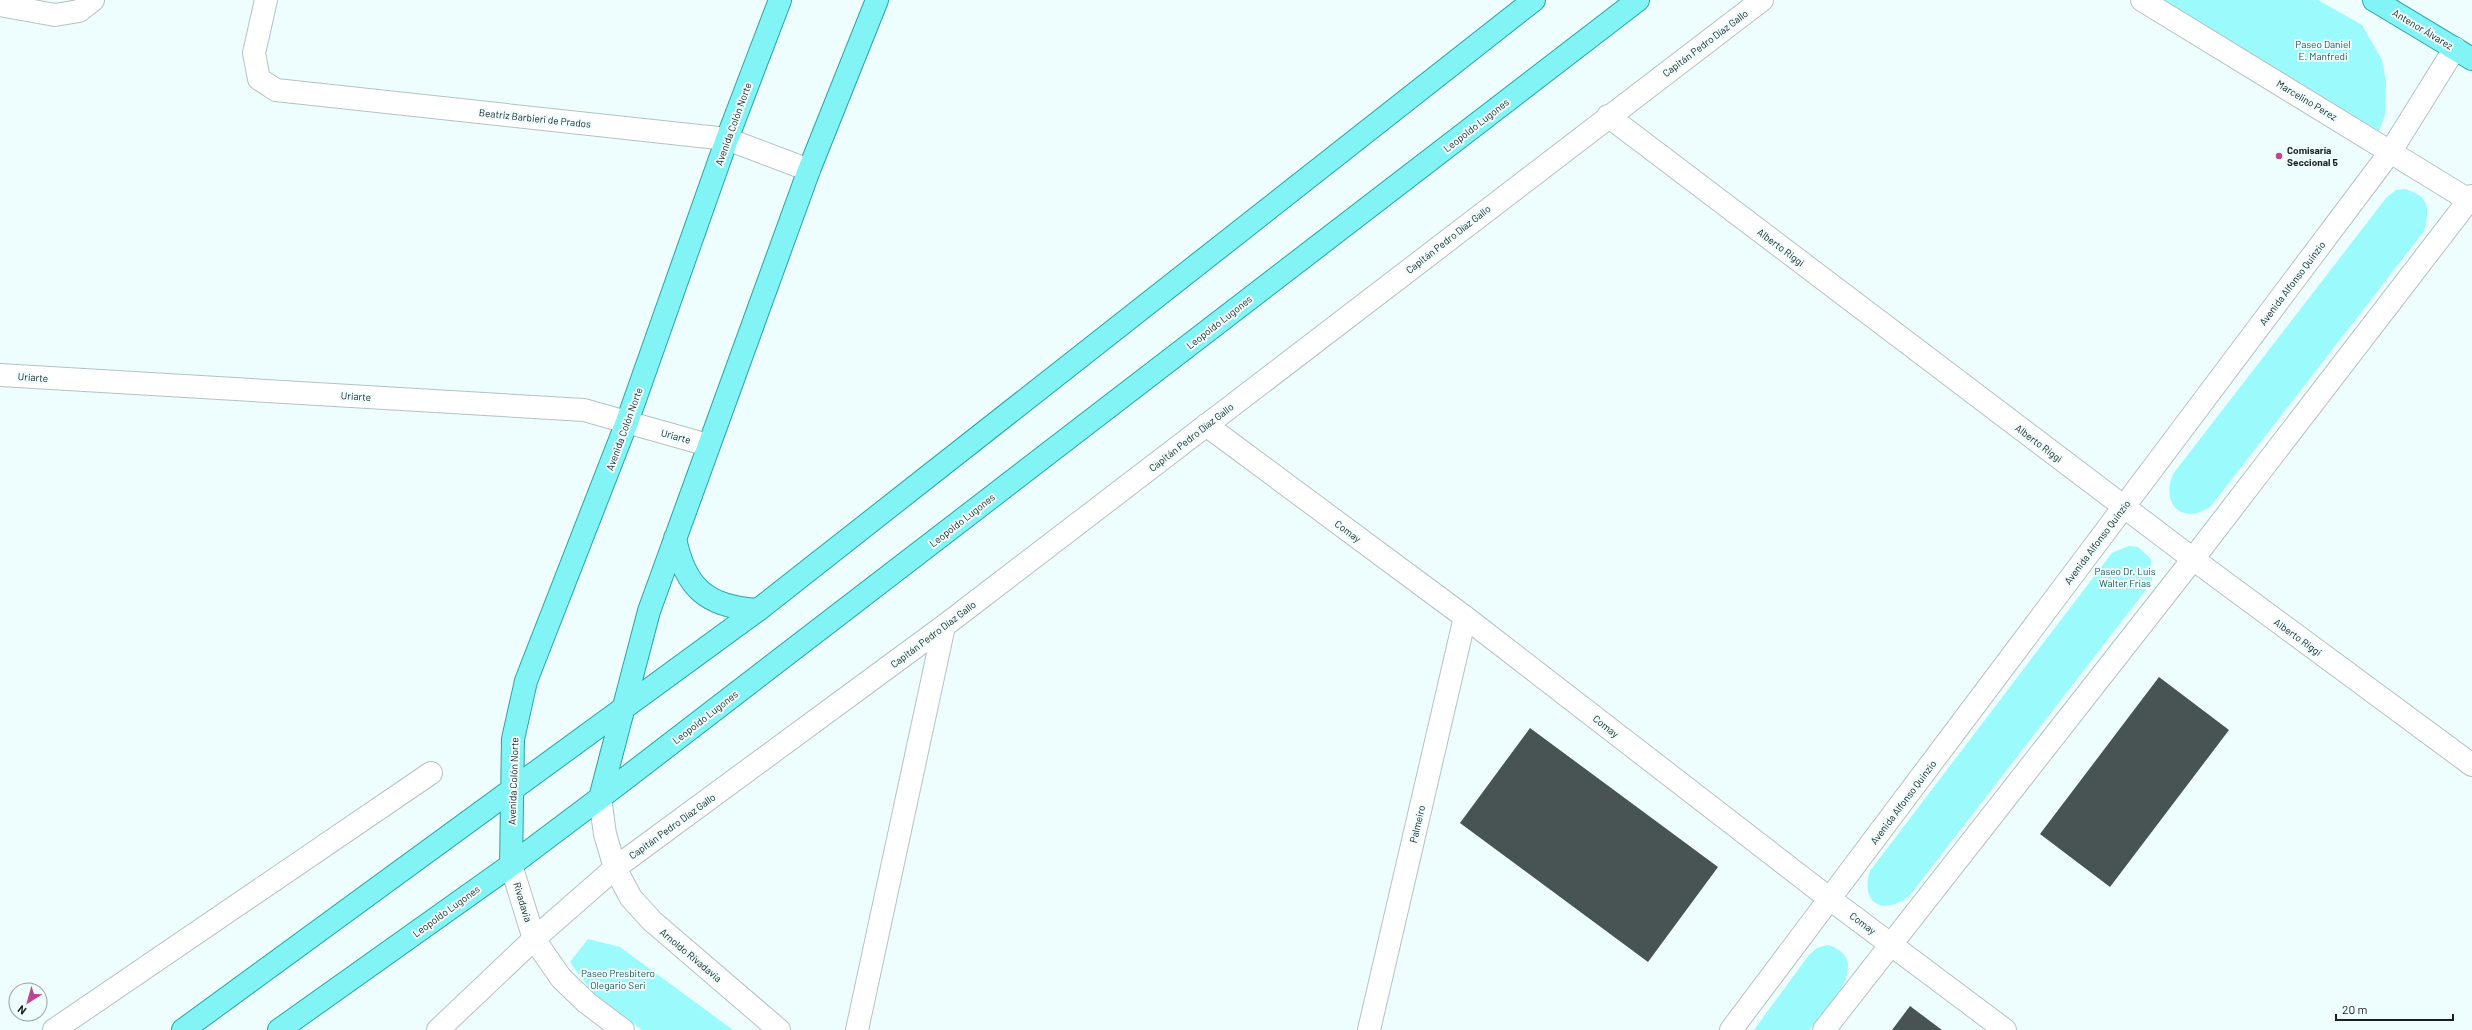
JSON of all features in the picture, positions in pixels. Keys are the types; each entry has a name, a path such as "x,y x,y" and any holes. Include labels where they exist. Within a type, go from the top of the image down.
{"main road":[{"name":"Avenida Colón Norte","path":"511,865 513,739 526,681 627,422 727,139 780,0"},
{"path":"600,798 622,707 649,611 809,170 877,0"},
{"path":"183,1030 622,707 758,610 1534,0"},
{"name":"Leopoldo Lugones","path":"279,1030 511,865 600,798 1638,0"},
{"name":"Antenor Álvarez","path":"2374,0 2464,54"},
{"path":"675,538 680,562 692,583 711,599 733,608 758,610"}],"street":[{"path":"0,5 54,14 79,11 93,0"},
{"name":"Beatriz Barbieri de Prados","path":"266,0 254,53 259,79 276,90 727,139 809,170"},
{"name":"Capitán Pedro Díaz Gallo","path":"615,868 944,626 1608,116 1762,0"},
{"name":"Marcelino Perez","path":"2142,0 2471,199"},
{"name":"Avenida Alfonso Quinzio","path":"1731,1030 2464,54"},
{"name":"Alberto Riggi","path":"1608,116 2193,560 2472,765"},
{"path":"1824,1030 1890,943 2193,560 2471,199"},
{"name":"Uriarte","path":"0,375 584,410 708,445"},
{"name":"Comay","path":"1206,425 1465,617 1830,899 2005,1030"},
{"name":"Palmeiro","path":"1369,1030 1465,617"},
{"path":"858,1030 944,626"},
{"path":"54,1030 431,773"},
{"path":"438,1030 534,939 615,868 605,834 600,798"},
{"name":"Rivadavia","path":"511,865 534,939"},
{"name":"Arnoldo Rivadavia","path":"615,868 631,898 652,921 779,1030"},
{"path":"534,939 561,978 587,1003 623,1030"}],"green space":[{"name":"Paseo Daniel E. Manfredi","path":"2159,0 2318,0 2362,25 2382,60 2386,81 2385,115 2379,131"},
{"path":"2405,189 2424,199 2427,215 2424,231 2211,506 2201,512 2192,514 2184,513 2177,509 2172,503 2170,495 2170,485 2173,474 2387,197 2396,190"},
{"name":"Paseo Dr. Luis Walter Frias","path":"2129,546 2138,547 2151,559 2152,582 1910,895 1892,905 1884,906 1877,904 1871,899 1868,892 1870,871 2112,553"},
{"name":"Paseo Presbitero Olegario Seri","path":"588,939 620,947 733,1030 642,1030 595,996 570,962"},
{"path":"1828,945 1842,952 1848,962 1847,973 1835,998 1809,1030 1754,1030 1809,955 1817,948"}],"building":[{"path":"2159,677 2229,730 2110,887 2040,834"},
{"path":"1530,728 1718,867 1648,962 1460,823"},
{"path":"1910,1006 1942,1030 1892,1030"}],"place":[{"name":"Comisaría Seccional 5","path":"2279,156"}]}
